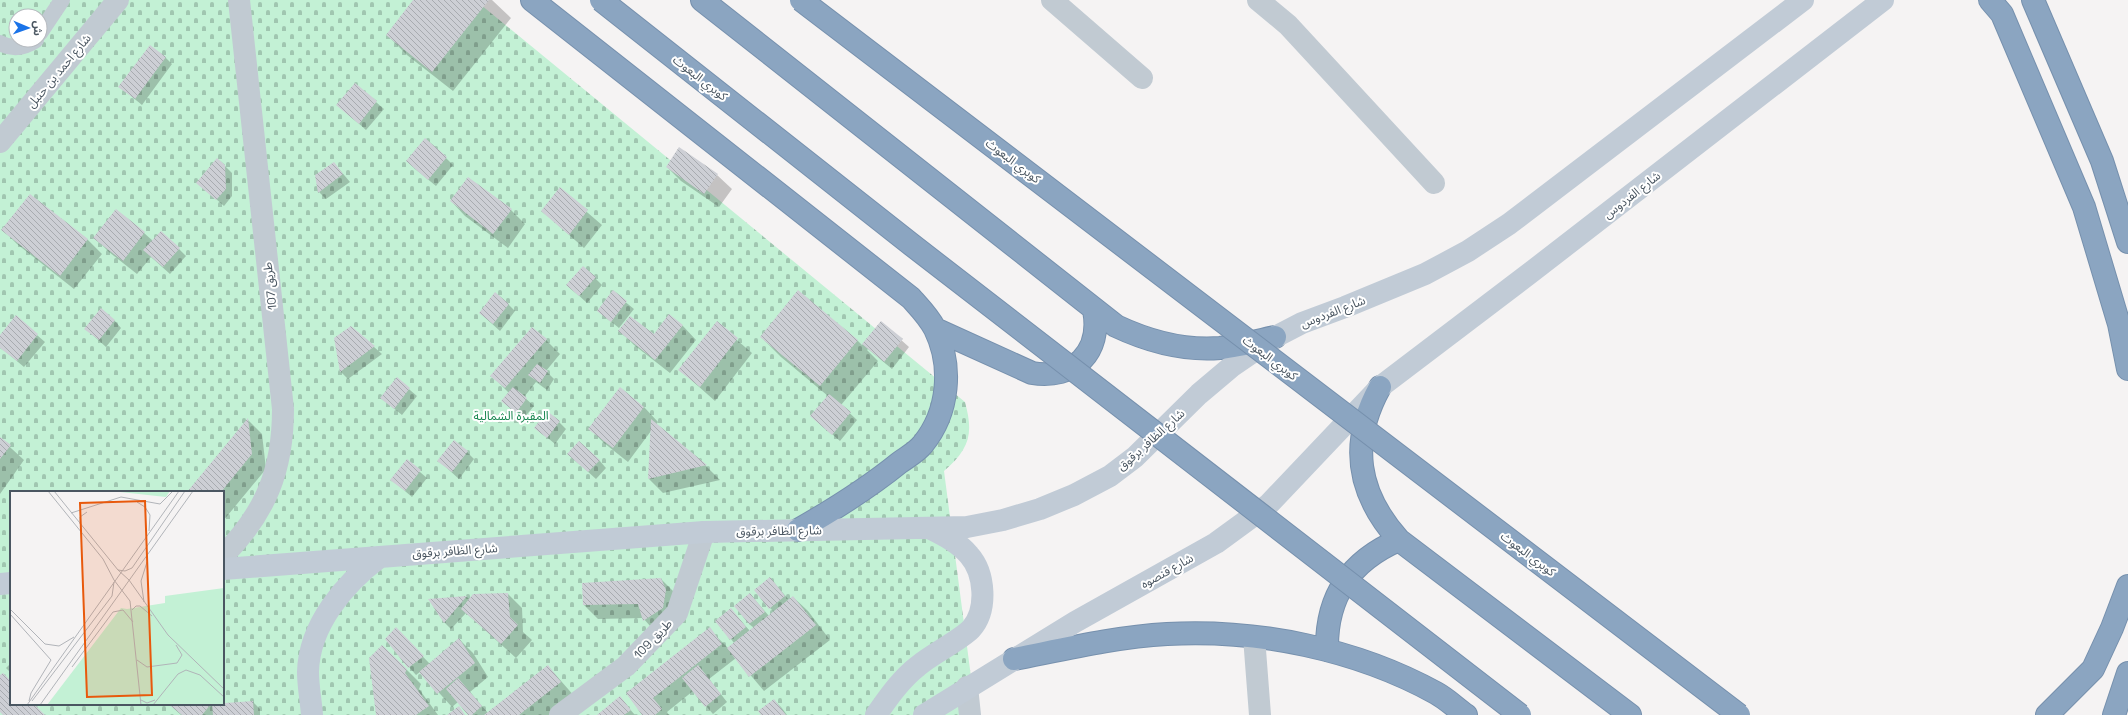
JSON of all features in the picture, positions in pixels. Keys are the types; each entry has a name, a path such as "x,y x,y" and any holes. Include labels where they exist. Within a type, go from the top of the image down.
{"highway":[{"path":"532,0 911,298 924,312 935,329 942,347 946,367 946,388 942,409 934,428 922,446 872,485 798,530"},
{"name":"كوبري البعوث","path":"601,0 912,245 1520,715"},
{"path":"702,0 1116,326 1141,338 1167,346 1194,349 1221,348 1274,338"},
{"name":"كوبري البعوث","path":"801,0 1739,715"},
{"path":"1990,0 2002,14 2084,207 2119,324 2128,369"},
{"path":"2032,0 2102,161 2128,242"},
{"path":"935,329 1032,372 1046,375 1059,373 1072,368 1082,360 1090,349 1095,337 1096,324 1094,310"},
{"path":"1380,387 1370,406 1364,425 1361,446 1361,467 1373,506 1385,524 1399,540 1630,715"},
{"path":"1327,650 1327,632 1330,615 1344,582 1368,556 1399,540"},
{"path":"2047,715 2093,668 2112,628 2128,586"},
{"path":"1014,659 1098,642 1166,634 1208,634 1254,637 1327,650 1402,677 1438,694 1466,715"},
{"path":"2114,715 2128,673"}],"main road":[{"name":"شارع الفردوس","path":"1274,338 1302,323 1425,274 1468,251 1509,224 1803,0"},
{"name":"شارع الفردوس","path":"1380,387 1883,0"},
{"name":"شارع الظافر برقوق","path":"224,569 704,532 966,527 1018,515 1074,495 1110,476 1135,457 1199,394 1231,367 1274,338"},
{"name":"شارع قنصوه","path":"924,715 967,687 1075,622 1216,543 1262,510 1380,387"},
{"path":"876,715 917,666 971,629 979,615 982,599 982,584 978,568 970,555 958,544 930,528"},
{"path":"312,715 308,671 318,633 341,592 359,573 380,557"},
{"path":"0,584 10,583"}],"street":[{"name":"شارع احمد بن حنبل","path":"0,142 118,0"},
{"name":"طريق 107","path":"224,555 241,538 268,494 277,467 283,438 283,409 239,0"},
{"path":"1052,0 1142,78"},
{"path":"1258,0 1288,25 1434,183"},
{"name":"طريق 109","path":"560,715 626,666 677,613 704,532"},
{"path":"1254,637 1260,715"},
{"path":"967,687 970,715"}],"lane":[{"path":"48,21 62,0"}],"green space":[{"name":"المقبرة الشمالية","path":"0,0 475,0 965,402 969,424 967,441 959,456 944,471 976,715 0,715"}],"building":[{"path":"413,0 489,0 432,72 386,35"},
{"path":"150,45 166,57 135,99 118,87"},
{"path":"355,83 377,101 359,124 336,105"},
{"path":"425,138 447,157 428,180 406,161"},
{"path":"679,147 718,174 704,194 666,167"},
{"path":"217,158 225,165 226,189 216,200 196,183"},
{"path":"334,162 343,174 318,193 315,175"},
{"path":"468,177 512,209 493,234 450,201"},
{"path":"560,187 588,210 569,235 541,211"},
{"path":"30,194 88,239 60,276 1,230"},
{"path":"116,209 145,232 123,261 93,238"},
{"path":"161,231 180,248 163,267 143,250"},
{"path":"583,266 596,277 579,296 566,285"},
{"path":"613,290 627,301 611,322 597,311"},
{"path":"798,290 858,340 820,386 760,337"},
{"path":"495,292 509,304 493,324 479,313"},
{"path":"101,308 115,320 99,340 84,329"},
{"path":"669,314 683,325 655,360 618,331 630,316 654,334"},
{"path":"16,315 38,334 17,361 0,348 0,335"},
{"path":"717,321 738,338 700,387 678,370"},
{"path":"881,321 903,339 884,362 862,344"},
{"path":"351,326 375,346 340,372 334,338"},
{"path":"532,327 547,339 505,388 490,376"},
{"path":"537,364 548,371 540,383 528,375"},
{"path":"397,377 410,388 394,409 380,398"},
{"path":"513,387 527,398 516,413 501,401"},
{"path":"620,387 644,407 613,448 588,429"},
{"path":"829,394 851,412 832,435 810,416"},
{"path":"547,411 560,421 547,438 534,428"},
{"path":"248,418 252,454 222,491 188,491"},
{"path":"651,419 707,465 648,479"},
{"path":"0,437 11,445 0,459"},
{"path":"454,440 468,451 452,472 437,461"},
{"path":"579,441 600,460 588,472 567,454"},
{"path":"407,459 421,470 405,491 390,480"},
{"path":"770,577 785,596 769,609 754,590"},
{"path":"661,578 666,590 663,608 643,621 638,604 583,605 582,583"},
{"path":"508,593 510,617 518,625 501,644 461,609 473,594"},
{"path":"750,593 765,612 749,624 734,606"},
{"path":"467,596 444,623 428,599"},
{"path":"793,596 816,625 749,677 727,648"},
{"path":"731,608 746,627 730,640 715,621"},
{"path":"396,627 424,656 408,668 385,639"},
{"path":"710,627 722,644 653,698 662,709 655,715 642,715 626,693"},
{"path":"459,638 475,663 437,694 419,672"},
{"path":"382,645 407,669 405,673 429,706 416,715 376,715 369,658"},
{"path":"548,665 561,682 519,715 484,715"},
{"path":"698,665 721,694 705,707 682,678"},
{"path":"3,673 10,680 10,705 35,705 45,715 3,715 0,712 0,675"},
{"path":"458,678 482,706 472,715 468,715 446,689"},
{"path":"620,696 631,710 624,715 597,715"},
{"path":"774,699 786,715 761,715 758,711"},
{"path":"253,701 254,715 213,715 212,705 224,705 224,703"},
{"path":"169,705 210,705 202,715 182,715"},
{"path":"459,706 465,715 447,715"}]}
